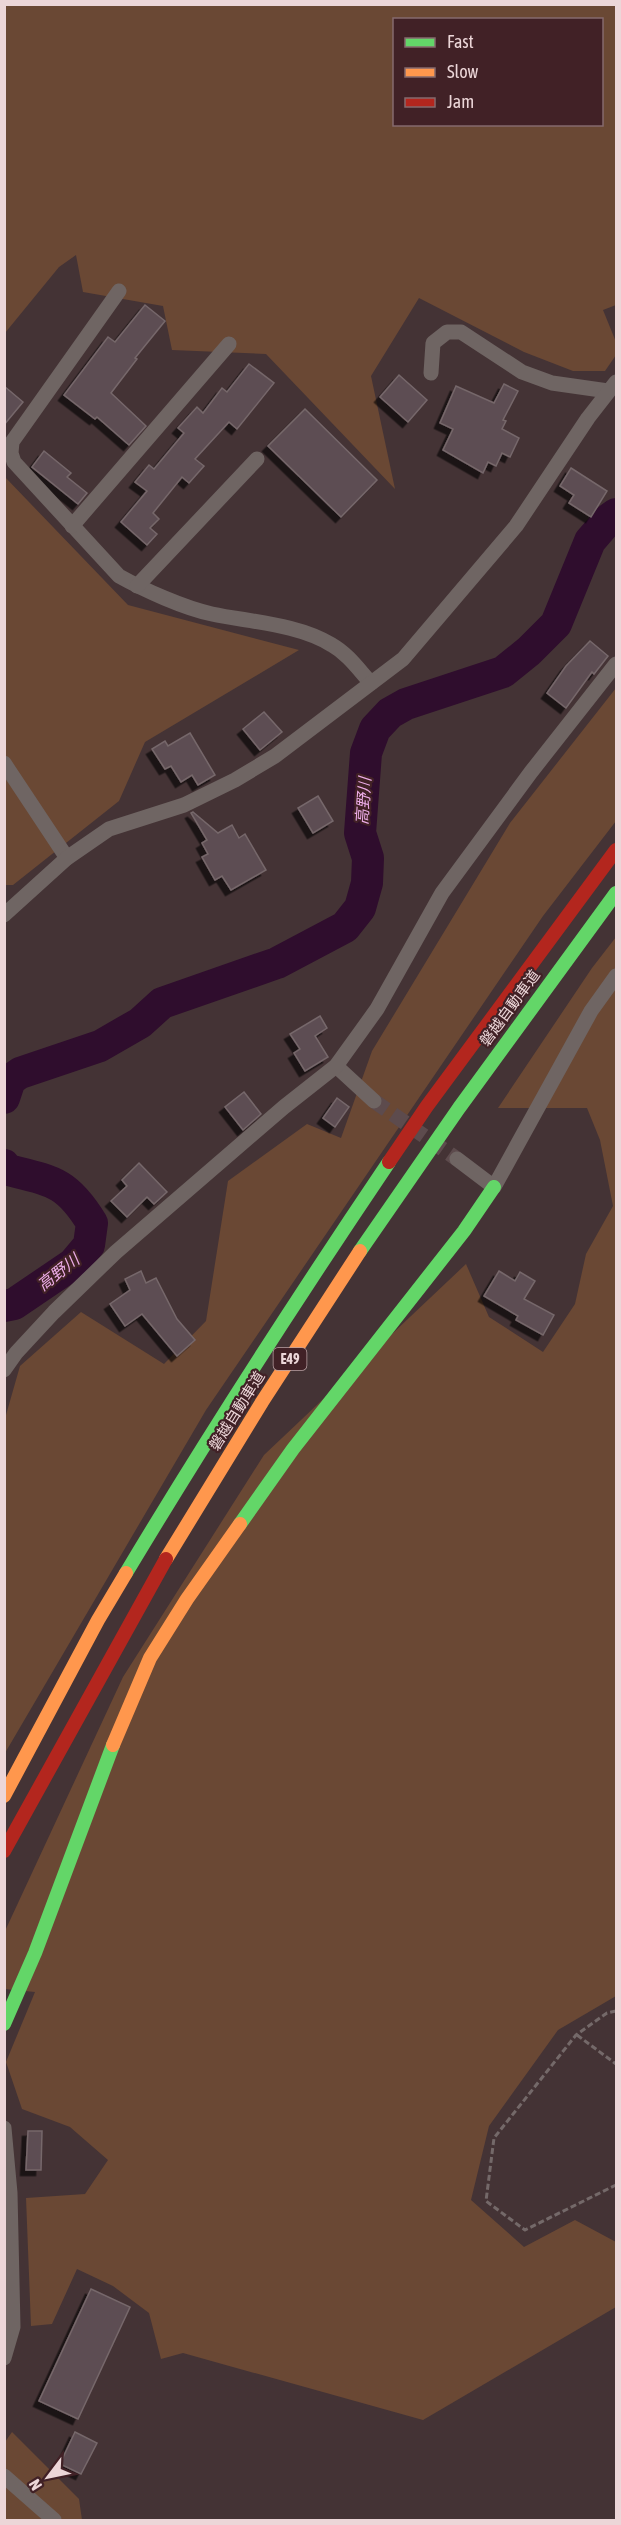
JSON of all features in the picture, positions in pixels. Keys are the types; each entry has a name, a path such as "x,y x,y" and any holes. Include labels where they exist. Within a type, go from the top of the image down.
{"main road":[{"name":"磐越自動車道","path":"4,1796 98,1620 292,1305 427,1106 616,850"},
{"name":"磐越自動車道","path":"4,1851 122,1634 215,1476 307,1331 446,1124 616,893"},
{"path":"4,2024 35,1953 112,1746 150,1658 187,1599 293,1449 464,1231 494,1187"}],"street":[{"path":"119,291 12,442 11,453 14,462 119,576 137,586 210,614 275,624 330,643 345,653 371,683"},
{"path":"431,373 433,343 447,332 461,332 522,372 552,383 612,386"},
{"path":"72,526 229,344"},
{"path":"4,915 67,858 110,829 184,805 235,780 275,756 403,659 516,526 612,386"},
{"path":"137,586 258,459"},
{"path":"4,1370 16,1353 54,1312 116,1252 284,1107 336,1066 377,1009 442,893 531,772 616,664"},
{"path":"4,763 67,858"},
{"path":"457,1159 494,1187 591,1011 616,976"},
{"path":"336,1066 374,1101"},
{"path":"4,2128 10,2193 13,2327 4,2358"},
{"path":"4,2476 54,2520"}],"path":[{"path":"616,2011 607,2013 576,2035 494,2138 486,2201 525,2230 616,2185"},
{"path":"576,2035 616,2064"}],"shaded area":[{"path":"5,5 616,5 616,305 603,310 616,342 616,355 605,371 573,371 524,352 419,298 371,376 395,489 266,354 172,350 163,306 83,292 76,255 59,267 5,333"},
{"path":"4,476 128,605 299,650 145,742 119,801 13,885 5,885"},
{"path":"616,688 616,821 543,916 206,1410 5,1753 4,1422 20,1366 81,1312 164,1364 206,1321 228,1181 307,1124 341,1138 372,1051 510,823"},
{"path":"616,937 616,1996 558,2030 489,2126 471,2200 524,2247 575,2220 616,2242 616,2307 423,2420 183,2353 161,2359 149,2313 113,2286 77,2269 52,2324 31,2326 26,2198 85,2194 108,2160 70,2127 22,2109 6,2062 35,1992 5,1989 5,1931 123,1677 264,1455 466,1264 489,1317 543,1352 575,1304 586,1254 613,1206 600,1140 587,1108 498,1108 592,968"},
{"path":"12,2432 79,2499 82,2520 5,2520 5,2442"}],"building":[{"path":"145,305 165,321 135,358 137,359 111,393 146,426 129,445 97,417 95,419 64,395 108,337 115,342"},
{"path":"249,364 274,383 237,429 229,422 195,459 204,466 189,483 182,477 153,513 159,519 150,528 157,534 147,545 121,522 147,491 135,482 149,465 154,469 184,433 178,428 197,407 203,413 222,388 227,392"},
{"path":"399,375 427,400 408,422 380,397"},
{"path":"504,384 518,391 503,420 506,421 502,429 519,438 510,457 502,453 496,466 488,462 483,473 443,450 453,429 440,423 456,386 494,403"},
{"path":"4,386 23,402 4,425"},
{"path":"305,409 377,480 341,517 268,446"},
{"path":"44,451 71,473 67,477 87,493 78,504 32,467"},
{"path":"571,468 607,491 591,517 569,503 574,495 560,486"},
{"path":"590,641 608,656 594,674 592,672 566,708 547,693 566,666"},
{"path":"264,712 282,732 260,750 243,729"},
{"path":"190,733 215,775 198,785 192,775 181,782 171,766 165,769 152,749 165,741 168,746"},
{"path":"318,796 333,821 313,833 298,808"},
{"path":"193,812 218,833 232,825 239,838 245,834 266,870 231,890 222,876 215,880 202,857 208,854 202,843 207,840 191,813"},
{"path":"320,1016 327,1028 315,1036 328,1057 305,1071 294,1053 300,1049 290,1034"},
{"path":"244,1092 261,1114 243,1130 225,1107"},
{"path":"337,1098 349,1107 335,1127 323,1118"},
{"path":"139,1163 167,1192 154,1204 147,1197 127,1217 111,1201 127,1186 122,1180"},
{"path":"141,1271 146,1283 156,1278 177,1319 195,1340 177,1356 142,1314 125,1326 110,1304 130,1290 125,1279"},
{"path":"499,1271 515,1281 520,1272 535,1281 524,1299 554,1315 543,1335 516,1320 518,1316 484,1296"},
{"path":"28,2131 42,2131 41,2170 26,2170"},
{"path":"91,2289 130,2307 78,2419 39,2401"},
{"path":"75,2432 97,2443 81,2474 60,2464"}],"waterway":[{"name":"高野川","path":"4,1098 10,1080 20,1073 100,1046 140,1023 162,1003 277,963 345,927 360,908 367,883 368,858 360,833 366,753 375,729 390,713 406,704 503,672 529,651 556,624 590,541 616,514"},
{"name":"高野川","path":"4,1165 8,1170 57,1185 75,1199 92,1223 89,1245 73,1264 14,1304 4,1306"}],"tunnel":[{"path":"374,1101 457,1159"}],"traffic: fast":[{"path":"360,1251 459,1108 616,893"},
{"path":"126,1573 255,1366 389,1162"},
{"path":"240,1524 293,1449 464,1231 494,1187"},
{"path":"4,2024 35,1953 113,1745"}],"traffic: slow":[{"path":"166,1559 262,1402 360,1251"},
{"path":"113,1745 150,1658 187,1599 240,1524"},
{"path":"4,1796 98,1620 126,1573"}],"traffic: jam":[{"path":"389,1162 427,1106 616,850"},
{"path":"4,1851 166,1559"}]}
